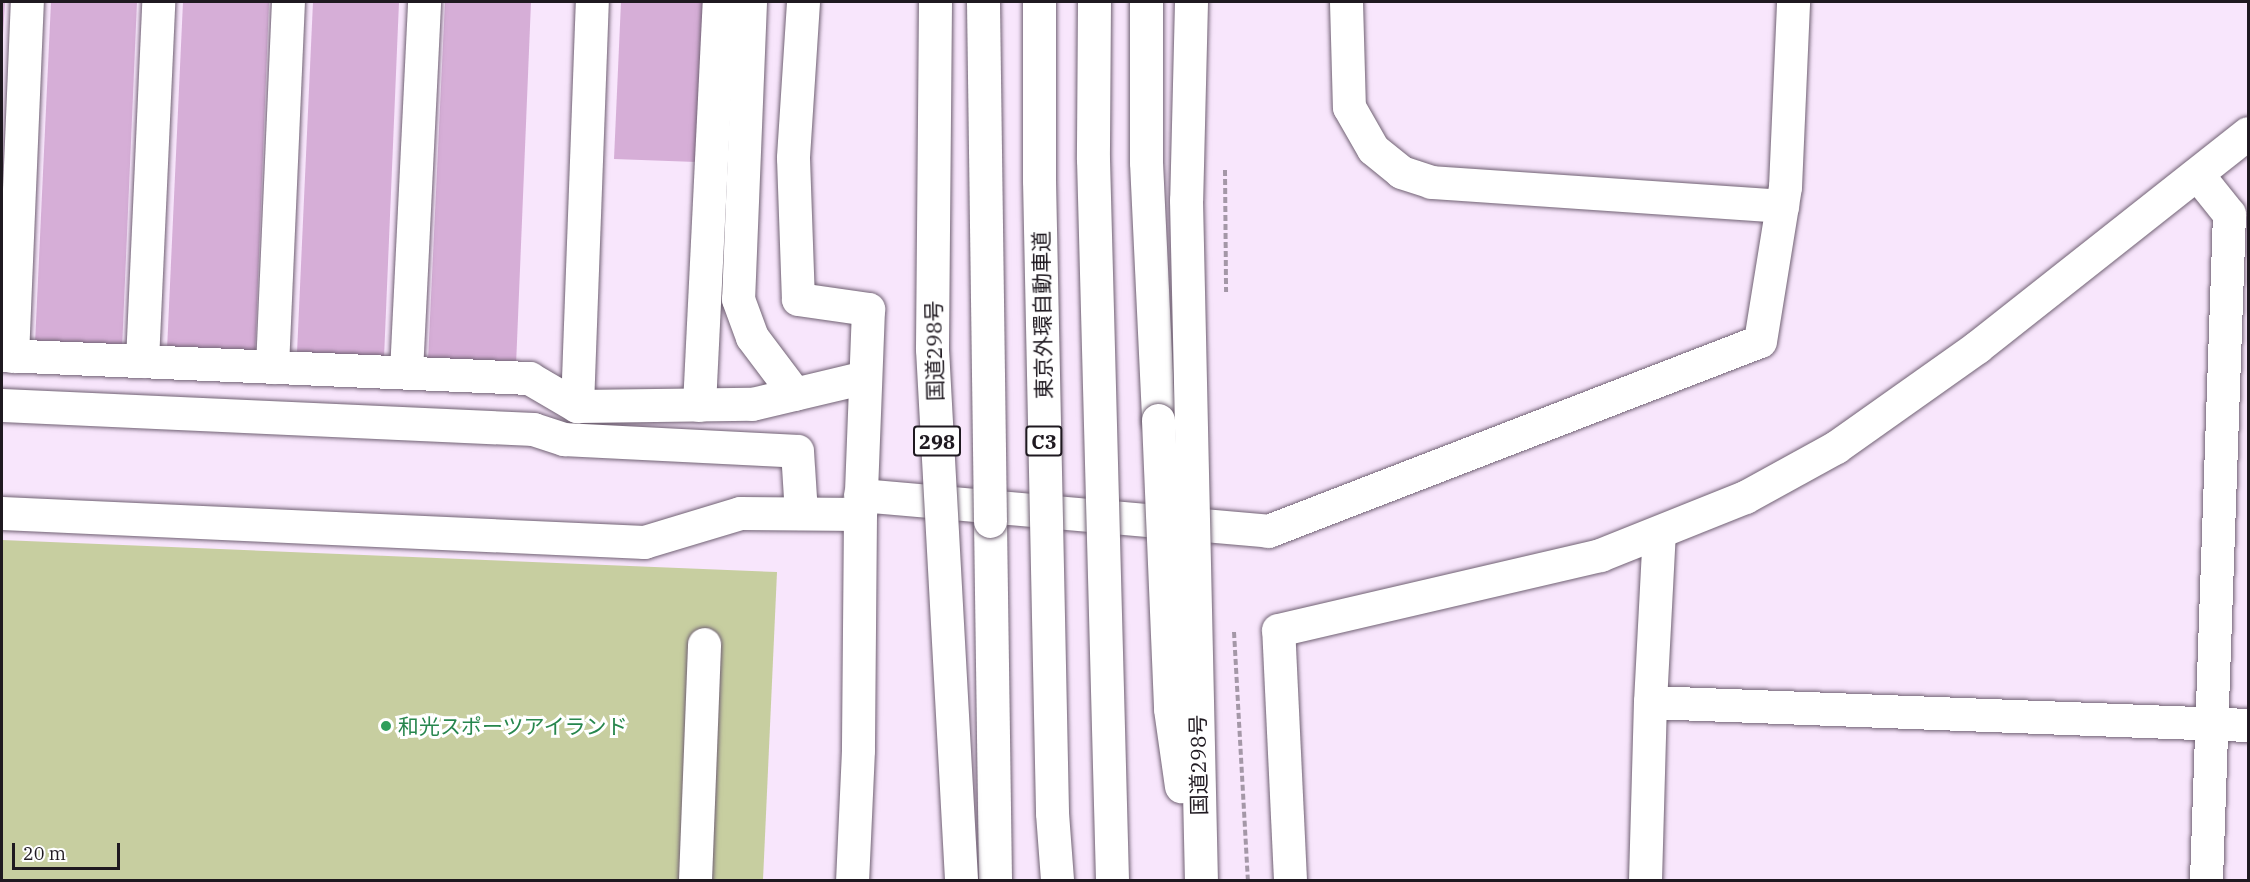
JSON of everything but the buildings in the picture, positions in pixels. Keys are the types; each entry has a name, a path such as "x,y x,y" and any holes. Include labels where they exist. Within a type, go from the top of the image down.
{"main road":[{"path":"27,2 7,356 529,378 577,406 752,404 865,377"},
{"path":"142,362 158,2"},
{"path":"272,367 288,2"},
{"path":"406,372 424,2"},
{"path":"577,406 592,2"},
{"path":"699,405 719,2"},
{"path":"750,2 738,299 752,337 795,394"},
{"path":"803,2 793,158 798,298 868,309 860,505 858,750 852,880"},
{"name":"国道298号","path":"935,2 932,350 962,880"},
{"path":"983,2 995,880"},
{"name":"東京外環自動車道","path":"1039,2 1039,192 1052,813 1057,880"},
{"path":"1094,2 1093,159 1112,880"},
{"path":"1146,2 1146,162 1170,709 1196,880"},
{"name":"国道298号","path":"1191,2 1186,200 1201,880"},
{"path":"1346,2 1349,107 1372,149 1401,172 1431,182 1782,206"},
{"path":"2,513 644,542 740,513 801,513 860,505 1268,531 1760,341 1782,206 1793,2"},
{"path":"1290,880 1278,630 1600,555 1744,497 1836,447 1977,347 2248,133"},
{"path":"2197,174 2229,214 2206,880"},
{"path":"709,197 742,198"},
{"path":"2,405 533,429 564,439 797,451 801,513"},
{"path":"1644,880 1659,533"},
{"path":"695,880 704,644"},
{"path":"1650,702 2248,725"},
{"path":"1051,880 1052,813"}],"path":[{"path":"1225,162 1226,294"},
{"path":"1233,622 1248,880"}],"green space":[{"name":"和光スポーツアイランド","path":"2,540 777,572 763,880 2,880"}],"place":[{"name":"和光スポーツアイランド","path":"386,726"}]}
